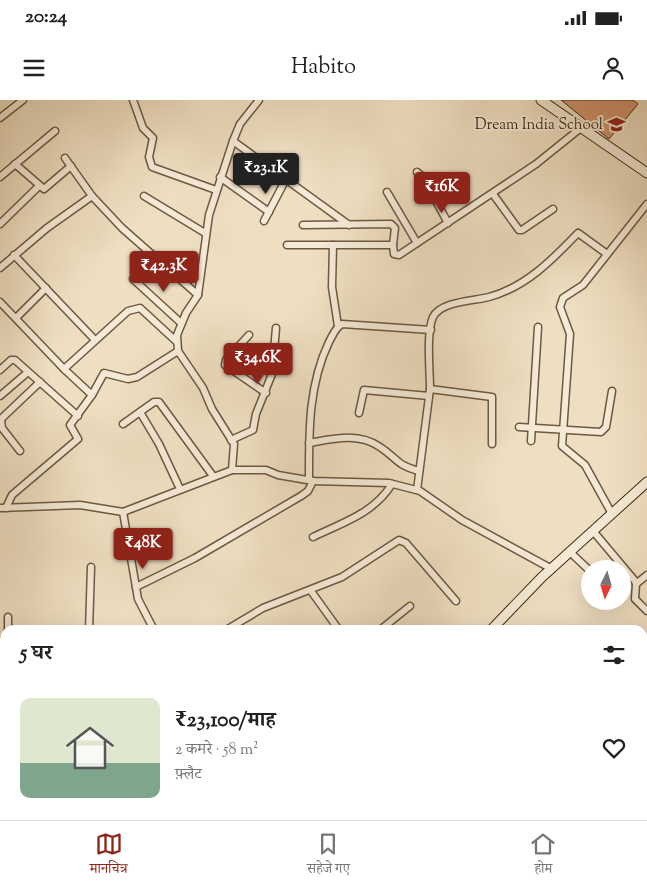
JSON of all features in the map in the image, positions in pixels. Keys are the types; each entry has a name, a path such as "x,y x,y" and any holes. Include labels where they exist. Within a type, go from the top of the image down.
{"street":[{"path":"0,118 23,100"},
{"path":"133,100 143,128 153,138 149,157 152,167 216,190"},
{"path":"232,470 235,448 232,440 212,409 203,388 178,351 177,342 181,324 198,295 206,232 220,177 240,124 259,100"},
{"path":"542,100 647,173"},
{"path":"303,225 394,226 394,254 399,255 536,164 582,127"},
{"path":"0,177 55,131"},
{"path":"233,141 349,225"},
{"path":"65,158 92,196 122,228 198,295"},
{"path":"16,164 44,188 71,166"},
{"path":"416,172 423,177 448,223"},
{"path":"220,177 269,212"},
{"path":"264,221 286,179"},
{"path":"0,224 40,186"},
{"path":"387,192 417,243"},
{"path":"493,194 519,230 522,230 553,209"},
{"path":"0,268 14,255 92,196"},
{"path":"144,196 206,232"},
{"path":"612,514 585,465 562,446 570,334 560,304 562,298 583,285 647,204"},
{"path":"417,490 430,392 431,330 434,315 442,308 490,296 512,288 535,274 578,233 607,254"},
{"path":"287,245 393,245"},
{"path":"136,587 195,558 302,496 311,480 309,444 312,392 317,372 338,326 332,287 333,245"},
{"path":"14,255 96,340"},
{"path":"133,279 181,324"},
{"path":"16,318 46,288"},
{"path":"0,302 64,369 92,394"},
{"path":"64,369 128,311 134,308 140,308 177,342"},
{"path":"338,326 342,324 431,330"},
{"path":"531,440 538,327"},
{"path":"232,440 253,430 256,414 272,374 276,328"},
{"path":"249,335 226,360 225,364 266,393"},
{"path":"3,508 12,495 78,439 70,426 104,373 128,378 137,377 178,351"},
{"path":"0,370 13,359 78,416"},
{"path":"0,396 28,372"},
{"path":"20,451 2,428 1,419 40,382"},
{"path":"359,413 364,390 430,392 492,397 492,444"},
{"path":"519,428 562,432 604,431 612,391"},
{"path":"123,424 154,402 159,402 213,476"},
{"path":"140,412 160,444 180,489"},
{"path":"309,444 346,437 356,438 382,448 394,461 420,471"},
{"path":"3,508 94,506 124,512 232,470 266,470 278,475 311,480 349,480 392,484 417,490 470,525 552,568"},
{"path":"496,625 552,568 647,482"},
{"path":"314,537 379,503 392,484"},
{"path":"124,512 138,599 151,625"},
{"path":"593,531 636,584 635,599 647,611"},
{"path":"234,625 263,608 311,591 342,577 399,540 406,543 456,601"},
{"path":"570,552 581,563"},
{"path":"89,625 91,567"},
{"path":"636,584 647,575"},
{"path":"311,591 335,625"},
{"path":"386,625 410,606"},
{"path":"8,617 8,625"}],"building":[{"path":"561,100 633,100 638,104 609,139"}],"place":[{"name":"Dream India School","path":"617,124"}]}
